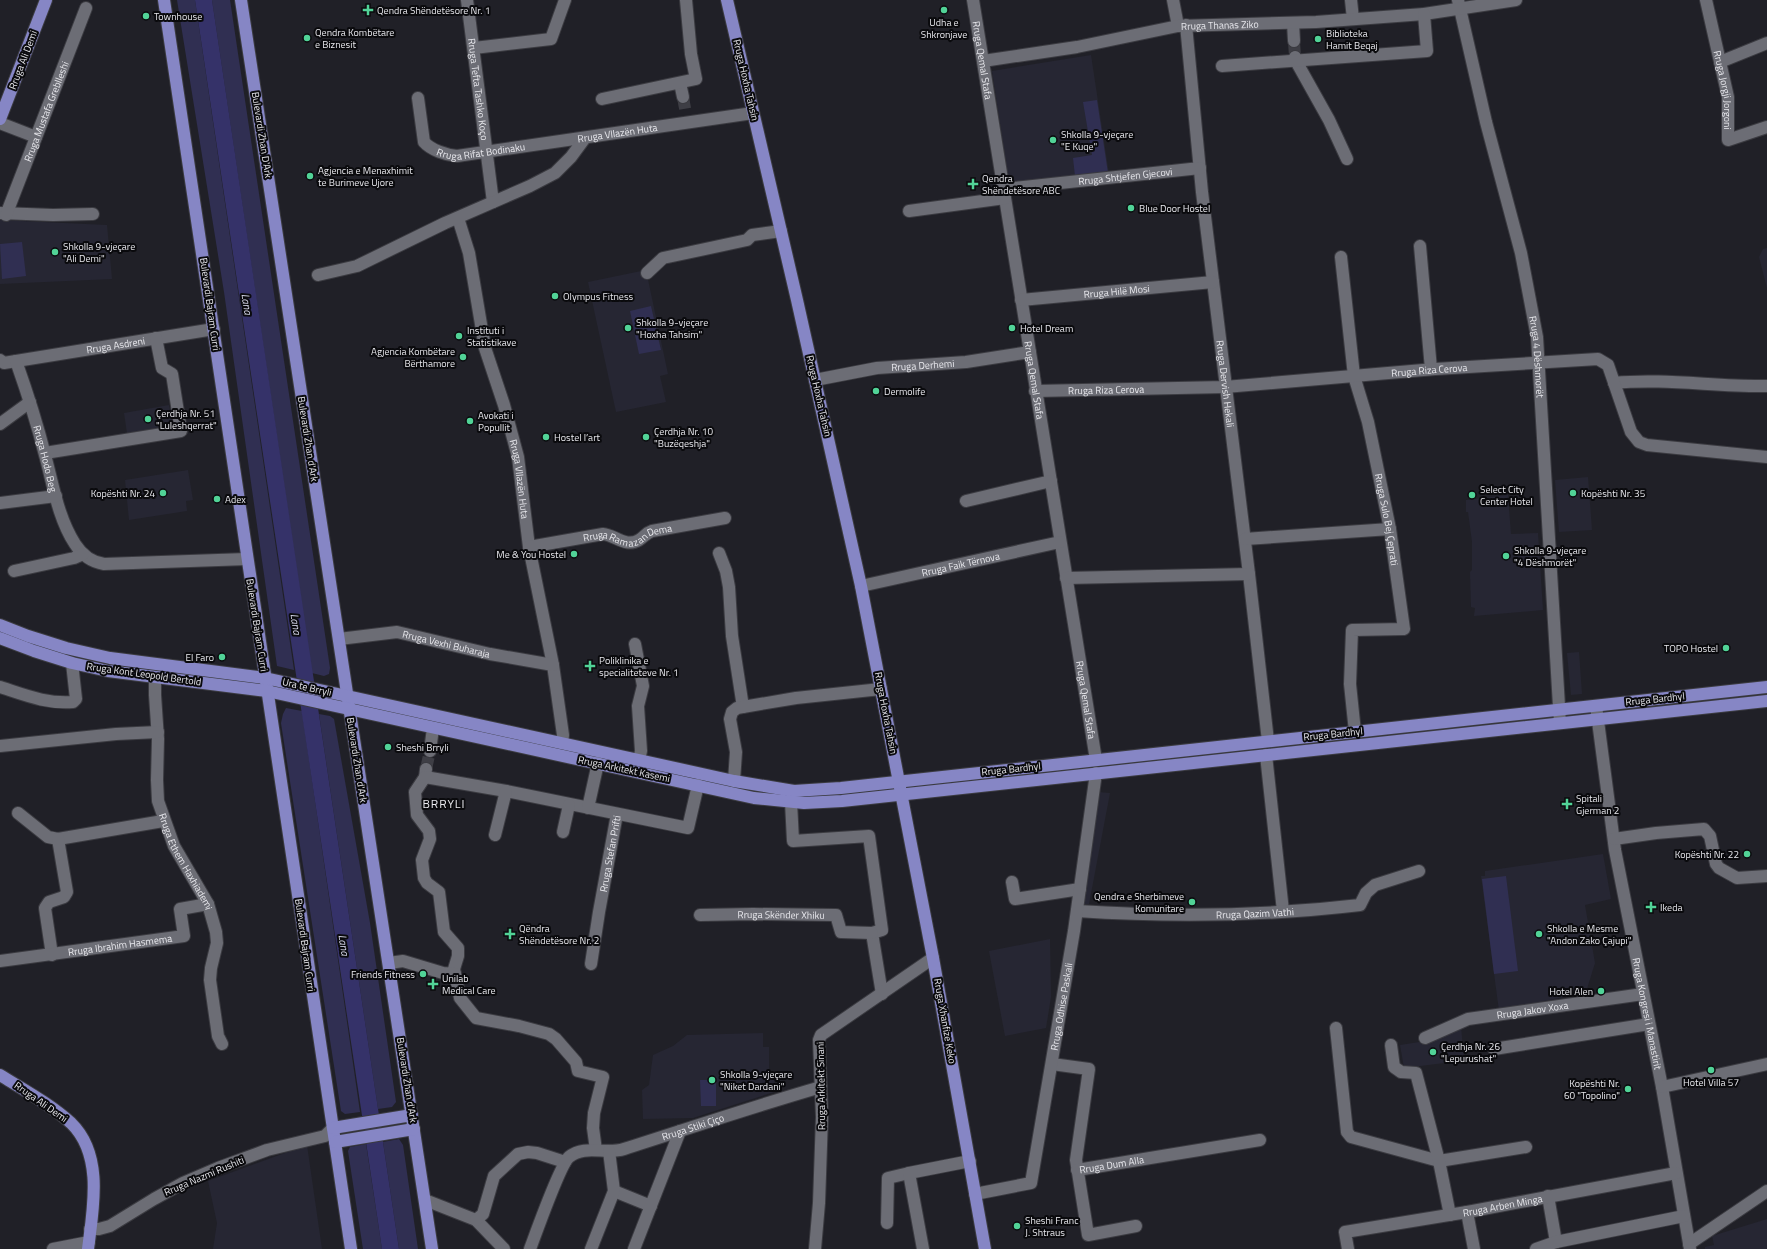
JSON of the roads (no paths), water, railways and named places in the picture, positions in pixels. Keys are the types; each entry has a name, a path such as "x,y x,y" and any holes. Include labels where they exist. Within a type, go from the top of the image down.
{"main road":[{"name":"Rruga Ali Demi","path":"0,119 46,0"},
{"name":"Bulevardi Bajram Curri","path":"164,0 268,691 331,1135 351,1249"},
{"name":"Bulevardi Zhan D'Ark","path":"241,0 282,270"},
{"name":"Rruga Hoxha Tahsin","path":"726,0 781,231 861,586 902,794"},
{"name":"Bulevardi Zhan d'Ark","path":"282,270 432,1249"},
{"name":"Rruga Kont Leopold Bertold","path":"0,625 66,648 110,658 265,678"},
{"name":"Rruga Kont Leopold Bertold","path":"0,638 72,663 108,671 268,691"},
{"name":"Ura te Brryli","path":"265,678 348,696"},
{"name":"Rruga Bardhyl","path":"900,782 1767,687"},
{"name":"Ura te Brryli","path":"268,691 350,709"},
{"name":"Rruga Arkitekt Kasemi","path":"348,696 734,781 777,789 809,791 900,782"},
{"name":"Rruga Bardhyl","path":"902,794 1767,701"},
{"name":"Rruga Arkitekt Kasemi","path":"350,709 754,798 791,802 827,802 902,794"},
{"name":"Rruga Xhanfize Keko","path":"902,794 985,1249"},
{"name":"Rruga Ali Demi","path":"0,1075 52,1107 72,1124 85,1143 93,1170 94,1193 88,1245"},
{"name":"Rruga Nazmi Rushiti","path":"331,1135 345,1126 412,1115"},
{"name":"Rruga Nazmi Rushiti","path":"331,1135 348,1140 414,1129"}],"street":[{"name":"Rruga Tefta Tashko Koço","path":"467,0 493,202"},
{"path":"474,48 551,38 565,0"},
{"path":"602,100 696,79 691,54 686,0"},
{"name":"Rruga Qemal Stafa","path":"973,0 1035,391 1096,760"},
{"name":"Rruga Dervish Hekali","path":"1173,0 1182,26 1268,741"},
{"path":"1351,0 1353,19"},
{"name":"Rruga Thanas Ziko","path":"983,61 1077,47 1182,26 1293,23 1424,14 1459,4 1516,0"},
{"name":"Rruga Jorgji Jorgoni","path":"1706,0 1728,98 1728,140 1767,127"},
{"name":"Rruga 4 Dëshmorët","path":"1459,4 1486,122 1521,253 1538,337 1560,723"},
{"name":"Rruga Mustafa Greblleshi","path":"3,214 36,137 86,8"},
{"path":"1222,66 1296,59 1427,51 1424,14"},
{"path":"1293,23 1294,41"},
{"path":"1720,62 1767,43"},
{"path":"1296,59 1329,120 1347,159"},
{"path":"680,83 683,97"},
{"name":"Rruga Rifat Bodinaku","path":"418,98 424,142 427,146 449,155 457,156 487,153 585,138"},
{"name":"Rruga Vllazën Huta","path":"318,275 357,266 530,186 555,172 571,157 585,138 687,118 753,113"},
{"path":"0,124 36,137"},
{"name":"Rruga Shtjefen Gjecovi","path":"909,211 1004,193 1200,168"},
{"path":"3,214 93,214"},
{"name":"Rruga Vllazën Huta","path":"458,218 468,252 485,348 504,405 518,457 529,547 554,665 563,735 562,743"},
{"path":"646,274 663,258 747,240 752,235 781,231"},
{"path":"1420,246 1431,369"},
{"name":"Rruga Sulo Bej Çeprati","path":"1341,257 1354,376 1368,422 1390,529 1404,629 1352,630 1350,684 1355,732"},
{"name":"Rruga Hilë Mosi","path":"1021,300 1120,289 1213,282"},
{"name":"Rruga Asdreni","path":"16,361 214,329"},
{"path":"45,453 181,431 172,374 162,368 156,338"},
{"name":"Rruga Derhemi","path":"815,380 877,368 966,362 1030,352"},
{"name":"Rruga Riza Cerova","path":"1035,391 1225,387 1431,369 1598,359 1608,365 1631,432 1639,442 1647,445 1767,457"},
{"path":"0,360 4,363 16,361"},
{"name":"Rruga Hodo Beg","path":"16,361 30,402 66,527 75,544 83,554 96,562 104,564 247,559"},
{"path":"1614,383 1664,382 1700,383 1738,387 1767,386"},
{"path":"0,424 30,402"},
{"path":"966,501 1051,481"},
{"path":"0,503 56,496"},
{"name":"Rruga Ramazan Dema","path":"529,547 603,534 612,536 620,541 634,542 652,531 725,518"},
{"path":"1245,540 1390,529"},
{"name":"Rruga Faik Tërnova","path":"861,586 1060,542"},
{"path":"720,553 729,587 732,636 743,707"},
{"path":"14,572 74,558 83,554"},
{"path":"1066,578 1249,574"},
{"name":"Rruga Vexhi Buharaja","path":"339,639 397,632 490,654 554,665"},
{"path":"635,644 643,686 638,706 639,760"},
{"path":"0,687 32,698 57,704 73,702 76,699 72,663"},
{"name":"Rruga Ethem Haxhiademi","path":"155,677 155,712 158,732 158,801 174,846 208,904 216,932 217,943 210,968 210,992 218,1036 222,1044"},
{"path":"734,781 736,752 730,719 732,712 743,707 796,698 881,689"},
{"name":"Rruga Kongresi i Manastirit","path":"1596,706 1614,839 1662,1087 1690,1247"},
{"path":"430,752 433,728"},
{"path":"0,746 116,734 158,732"},
{"path":"1266,755 1283,911"},
{"path":"588,808 598,764"},
{"path":"596,1150 593,1128 594,1114 603,1077 578,1071 576,1062 556,1039 549,1034 519,1026 476,1018 460,998 454,969 458,956 458,948 444,932 439,892 427,883 424,878 422,860 430,839 429,831 417,815 415,792 425,773 506,792 617,814"},
{"name":"Rruga Odhise Paskali","path":"975,1194 1031,1183 1080,889 1096,774"},
{"name":"Rruga Stefan Prifti","path":"591,964 617,814 688,828 698,785"},
{"path":"495,835 506,792"},
{"path":"791,802 792,841 869,836 882,930 872,932 882,994"},
{"path":"563,832 569,805"},
{"path":"18,813 48,837 58,839 164,821"},
{"path":"1614,839 1656,833 1704,829 1710,836 1716,864 1719,868 1737,878 1767,876"},
{"path":"52,955 45,908 49,902 64,897 67,892 58,839"},
{"name":"Rruga Qazim Vathi","path":"1076,911 1178,914 1283,911 1360,905 1366,893 1375,886 1420,871"},
{"path":"1012,882 1015,899 1080,889"},
{"name":"Rruga Ibrahim Hasmema","path":"0,961 184,936 180,909 208,904"},
{"name":"Rruga Skënder Xhiku","path":"700,915 836,915 841,932 872,932"},
{"name":"Rruga Arkitekt Sinani","path":"815,1249 820,1182 821,1087 818,1045 821,1036 933,958"},
{"path":"389,963 403,961 443,973 455,974"},
{"name":"Rruga Jakov Xoxa","path":"1425,1038 1468,1019 1643,994"},
{"path":"1494,1049 1649,1024"},
{"path":"1336,1028 1347,1132 1351,1137 1439,1161 1526,1147"},
{"path":"1391,1045 1394,1067 1402,1072 1416,1073 1439,1161 1450,1215"},
{"path":"1052,1064 1089,1069 1077,1150 1077,1170"},
{"path":"1662,1087 1767,1064"},
{"name":"Rruga Stiki Çiço","path":"565,1162 578,1152 596,1150 620,1151 774,1100 821,1087"},
{"path":"634,1249 680,1132"},
{"name":"Rruga Nazmi Rushiti","path":"90,1228 100,1229 110,1226 183,1183 218,1168 267,1150 331,1135"},
{"name":"Rruga Dum Alla","path":"1136,1226 1088,1235 1077,1170 1260,1140"},
{"path":"591,1249 614,1191 609,1151"},
{"path":"476,1220 483,1214 494,1176 518,1154 528,1152 537,1153 565,1162 530,1249"},
{"path":"887,1223 888,1178 970,1161"},
{"path":"909,1173 923,1249"},
{"name":"Rruga Arben Minga","path":"1348,1249 1345,1232 1468,1212 1676,1173"},
{"path":"614,1191 651,1206"},
{"path":"1690,1247 1767,1191"},
{"path":"1548,1196 1556,1242"},
{"path":"424,1200 476,1220 504,1249"},
{"path":"1468,1212 1474,1249"},
{"path":"1536,1249 1556,1242 1684,1216"},
{"path":"52,1249 88,1245"}],"water":[{"name":"Lana","path":"195,0 212,0 399,1249 382,1249"}],"tunnel":[{"path":"1294,41 1295,57"},
{"path":"683,97 686,114"},
{"path":"426,769 430,751"}],"place":[{"name":"Qendra Shëndetësore Nr. 1","path":"368,10"},
{"name":"Udha e Shkronjave","path":"944,10"},
{"name":"Townhouse","path":"146,16"},
{"name":"Qendra Kombëtare e Biznesit","path":"307,38"},
{"name":"Biblioteka Hamit Beqaj","path":"1318,39"},
{"name":"Shkolla 9-vjeçare \"E Kuqe\"","path":"1053,140"},
{"name":"Agjencia e Menaxhimit te Burimeve Ujore","path":"310,176"},
{"name":"Qendra Shëndetësore ABC","path":"973,184"},
{"name":"Blue Door Hostel","path":"1131,208"},
{"name":"Shkolla 9-vjeçare \"Ali Demi\"","path":"55,252"},
{"name":"Olympus Fitness","path":"555,296"},
{"name":"Shkolla 9-vjeçare \"Hoxha Tahsim\"","path":"628,328"},
{"name":"Hotel Dream","path":"1012,328"},
{"name":"Instituti i Statistikave","path":"459,336"},
{"name":"Agjencia Kombëtare Bërthamore","path":"463,357"},
{"name":"Dermolife","path":"876,391"},
{"name":"Çerdhja Nr. 51 \"Luleshqerrat\"","path":"148,419"},
{"name":"Avokati i Popullit","path":"470,421"},
{"name":"Hostel l’art","path":"546,437"},
{"name":"Çerdhja Nr. 10 \"Buzëqeshja\"","path":"646,437"},
{"name":"Kopështi Nr. 24","path":"163,493"},
{"name":"Kopështi Nr. 35","path":"1573,493"},
{"name":"Select City Center Hotel","path":"1472,495"},
{"name":"Adex","path":"217,499"},
{"name":"Me & You Hostel","path":"574,554"},
{"name":"Shkolla 9-vjeçare \"4 Dëshmorët\"","path":"1506,556"},
{"name":"TOPO Hostel","path":"1726,648"},
{"name":"El Faro","path":"222,657"},
{"name":"Poliklinika e specialiteteve Nr. 1","path":"590,666"},
{"name":"Sheshi Brryli","path":"388,747"},
{"name":"Spitali Gjerman 2","path":"1567,804"},
{"name":"Kopështi Nr. 22","path":"1747,854"},
{"name":"Qendra e Sherbimeve Komunitare","path":"1192,902"},
{"name":"Ikeda","path":"1651,907"},
{"name":"Qëndra Shëndetësore Nr. 2","path":"510,934"},
{"name":"Shkolla e Mesme \"Andon Zako Çajupi\"","path":"1539,934"},
{"name":"Friends Fitness","path":"423,974"},
{"name":"Unilab Medical Care","path":"433,984"},
{"name":"Hotel Alen","path":"1601,991"},
{"name":"Çerdhja Nr. 26 \"Lepurushat\"","path":"1433,1052"},
{"name":"Hotel Villa 57","path":"1711,1070"},
{"name":"Shkolla 9-vjeçare \"Niket Dardani\"","path":"712,1080"},
{"name":"Kopështi Nr. 60 \"Topolino\"","path":"1628,1089"},
{"name":"Sheshi Franc J. Shtraus","path":"1017,1226"}],"district":[{"name":"BRRYLI","path":"444,803"}]}
